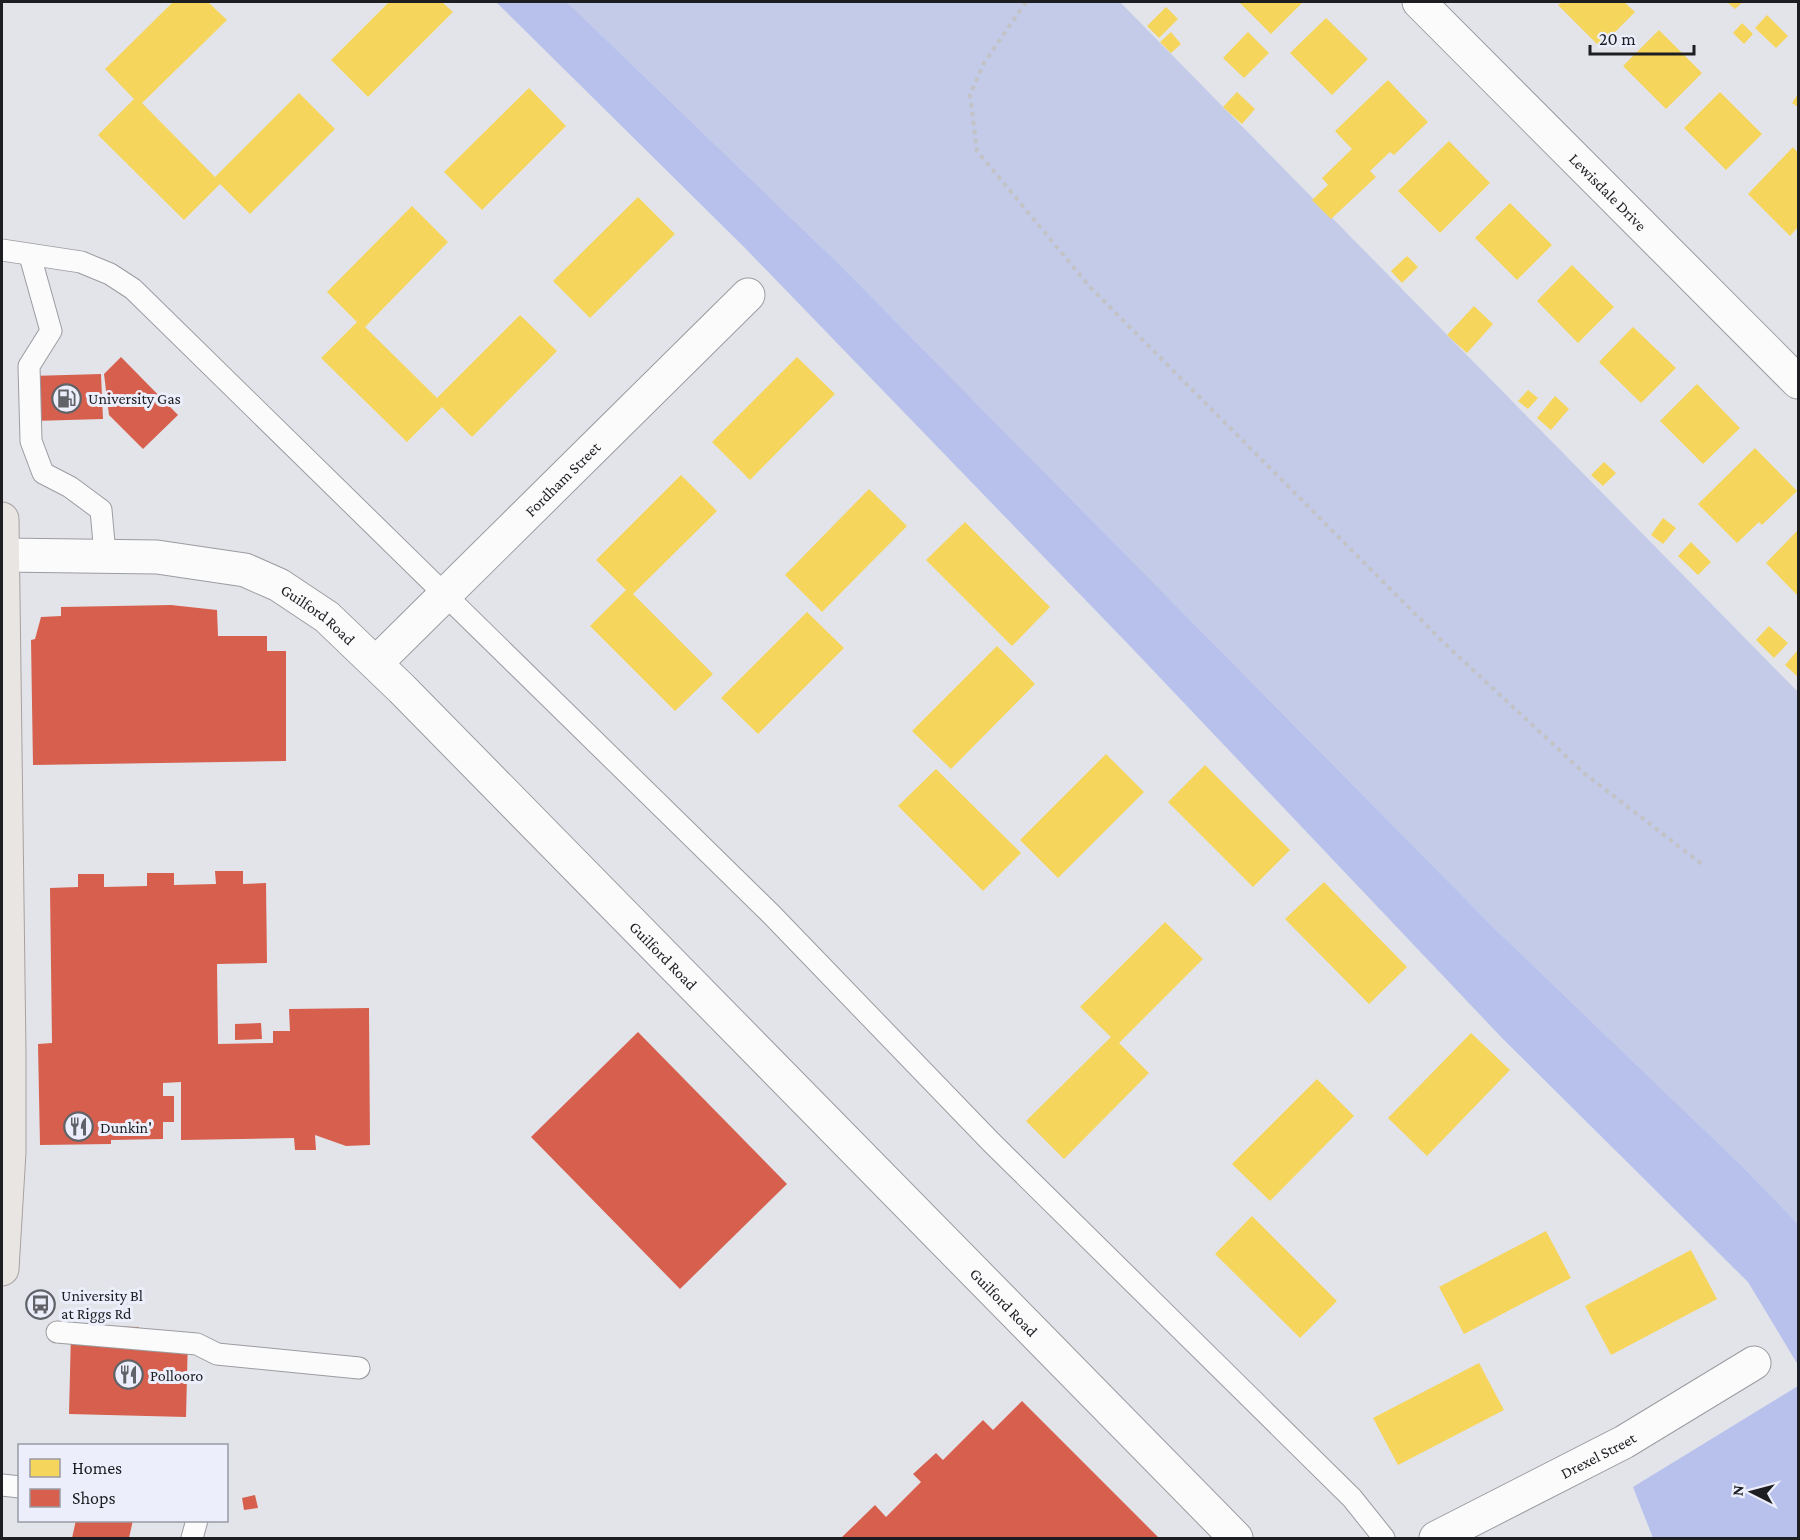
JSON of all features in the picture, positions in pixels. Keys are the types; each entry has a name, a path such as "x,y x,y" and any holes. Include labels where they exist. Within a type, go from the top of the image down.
{"main road":[{"path":"2,519 9,929 9,1152 2,1269"}],"street":[{"name":"Lewisdale Drive","path":"1419,2 1798,382"},
{"name":"Fordham Street","path":"376,663 748,295"},
{"name":"Guilford Road","path":"2,555 105,554 157,557 245,570 279,585 327,617 376,663 1236,1539"},
{"name":"Drexel Street","path":"1436,1539 1624,1442 1754,1363"}],"lane":[{"path":"2,250 30,256 55,256 81,262 110,274 133,289 771,914 991,1142 1352,1498 1384,1539"},
{"path":"30,256 51,331 45,345 29,366 31,441 43,473 70,488 101,510 105,554"},
{"path":"57,1332 197,1344 218,1354 359,1368"},
{"path":"2,1485 18,1487"},
{"path":"192,1539 197,1522"}],"path":[{"path":"1026,2 984,63 970,95 977,151 1090,287 1442,641 1584,773 1703,865"}],"shaded area":[{"path":"496,2 567,2 841,266 1495,929 1745,1169 1798,1224 1798,1365 1748,1282 1503,1039 1129,645 744,247"},
{"path":"567,2 1120,2 1798,692 1798,1224 1745,1169 1495,929 841,266"},
{"path":"1798,1386 1798,1538 1653,1538 1633,1487"}],"building: Homes":[{"path":"173,2 208,2 227,20 142,103 215,177 299,93 335,129 250,214 220,184 184,220 98,135 134,99 105,69"},
{"path":"389,2 442,2 453,12 368,97 331,60"},
{"path":"1239,2 1303,2 1271,34"},
{"path":"1562,2 1624,2 1635,12 1600,47 1558,5"},
{"path":"1727,2 1743,2 1735,9"},
{"path":"1166,7 1178,19 1159,38 1147,26"},
{"path":"1767,15 1788,36 1776,48 1755,28"},
{"path":"1326,18 1368,59 1332,95 1290,53"},
{"path":"1742,23 1753,34 1744,44 1733,33"},
{"path":"1659,30 1702,73 1666,109 1623,66"},
{"path":"1171,32 1181,44 1171,53 1160,42"},
{"path":"1248,32 1269,53 1244,78 1223,58"},
{"path":"1388,80 1428,122 1394,155 1390,152 1370,171 1376,177 1331,219 1312,200 1328,185 1322,178 1352,149 1335,131"},
{"path":"529,88 566,126 482,210 444,172"},
{"path":"1237,92 1255,109 1242,124 1223,107"},
{"path":"1720,92 1762,134 1726,170 1684,128"},
{"path":"1798,94 1798,107 1792,103"},
{"path":"1449,141 1490,183 1440,233 1398,191"},
{"path":"1793,147 1798,153 1798,227 1790,236 1748,194"},
{"path":"638,197 675,234 590,318 553,281"},
{"path":"1510,203 1552,245 1517,280 1475,238"},
{"path":"412,206 448,242 365,327 437,398 520,315 557,351 472,437 442,407 407,442 321,358 357,322 327,292"},
{"path":"1407,256 1418,267 1402,283 1391,271"},
{"path":"1572,265 1614,307 1578,343 1537,301"},
{"path":"1474,306 1493,324 1467,353 1447,335"},
{"path":"1633,327 1676,368 1641,403 1599,362"},
{"path":"797,357 835,394 750,480 712,442"},
{"path":"1697,384 1740,428 1703,464 1660,421"},
{"path":"1528,390 1538,398 1528,409 1518,401"},
{"path":"1555,396 1569,409 1551,430 1537,418"},
{"path":"1755,448 1797,491 1762,525 1759,522 1737,543 1698,504"},
{"path":"1604,462 1616,473 1603,486 1591,475"},
{"path":"681,475 717,511 633,594 713,674 675,711 590,626 626,590 596,560"},
{"path":"869,489 907,526 822,612 785,575"},
{"path":"1663,518 1676,528 1663,544 1651,535"},
{"path":"965,522 1050,607 1012,646 926,560"},
{"path":"1798,530 1798,596 1766,563"},
{"path":"1691,542 1711,562 1698,575 1678,556"},
{"path":"807,612 844,648 758,734 721,698"},
{"path":"1769,626 1788,643 1774,658 1756,640"},
{"path":"997,646 1035,684 951,769 912,731"},
{"path":"1798,650 1798,677 1785,665"},
{"path":"1106,754 1144,792 1058,878 1020,840"},
{"path":"1205,765 1290,850 1253,887 1168,802"},
{"path":"936,769 1021,853 983,891 898,806"},
{"path":"1324,882 1407,967 1369,1004 1285,919"},
{"path":"1165,922 1203,959 1119,1043 1149,1073 1064,1159 1026,1121 1111,1037 1080,1007"},
{"path":"1471,1033 1510,1070 1427,1156 1388,1118"},
{"path":"1317,1079 1354,1116 1270,1201 1232,1164"},
{"path":"1252,1216 1337,1301 1300,1338 1215,1254"},
{"path":"1546,1231 1571,1278 1464,1334 1439,1287"},
{"path":"1691,1250 1717,1299 1611,1355 1585,1306"},
{"path":"1479,1363 1504,1410 1398,1465 1373,1418"}],"building: Shops":[{"path":"121,357 178,415 143,449 109,415 104,374"},
{"name":"University Gas","path":"101,374 103,419 33,421 31,376"},
{"path":"171,605 217,610 218,636 267,636 267,651 286,651 286,761 33,765 31,640 35,639 41,617 61,616 61,607"},
{"path":"215,871 243,871 243,884 266,883 267,963 217,964 218,1044 273,1043 273,1031 290,1031 289,1009 369,1008 370,1145 346,1146 315,1135 316,1150 295,1150 294,1138 181,1140 181,1082 163,1083 163,1096 174,1096 174,1122 163,1122 163,1139 111,1140 111,1144 40,1145 38,1044 52,1043 50,888 78,887 78,874 104,874 104,887 147,886 147,873 174,873 174,885 216,884"},
{"path":"261,1023 262,1039 235,1040 235,1024"},
{"path":"638,1032 787,1184 680,1289 531,1137"},
{"name":"Pollooro","path":"101,1326 139,1327 139,1335 188,1336 186,1417 69,1414 71,1332"},
{"path":"1022,1401 1159,1538 841,1538 875,1505 886,1517 921,1482 913,1474 936,1453 943,1460 983,1420 993,1430"},
{"path":"255,1495 258,1508 244,1510 242,1498"},
{"path":"76,1522 133,1522 129,1538 72,1538"}],"place":[{"name":"University Gas","path":"67,398"},
{"name":"Dunkin'","path":"79,1127"},
{"name":"University Bl at Riggs Rd","path":"40,1304"},
{"name":"Pollooro","path":"129,1375"}]}
